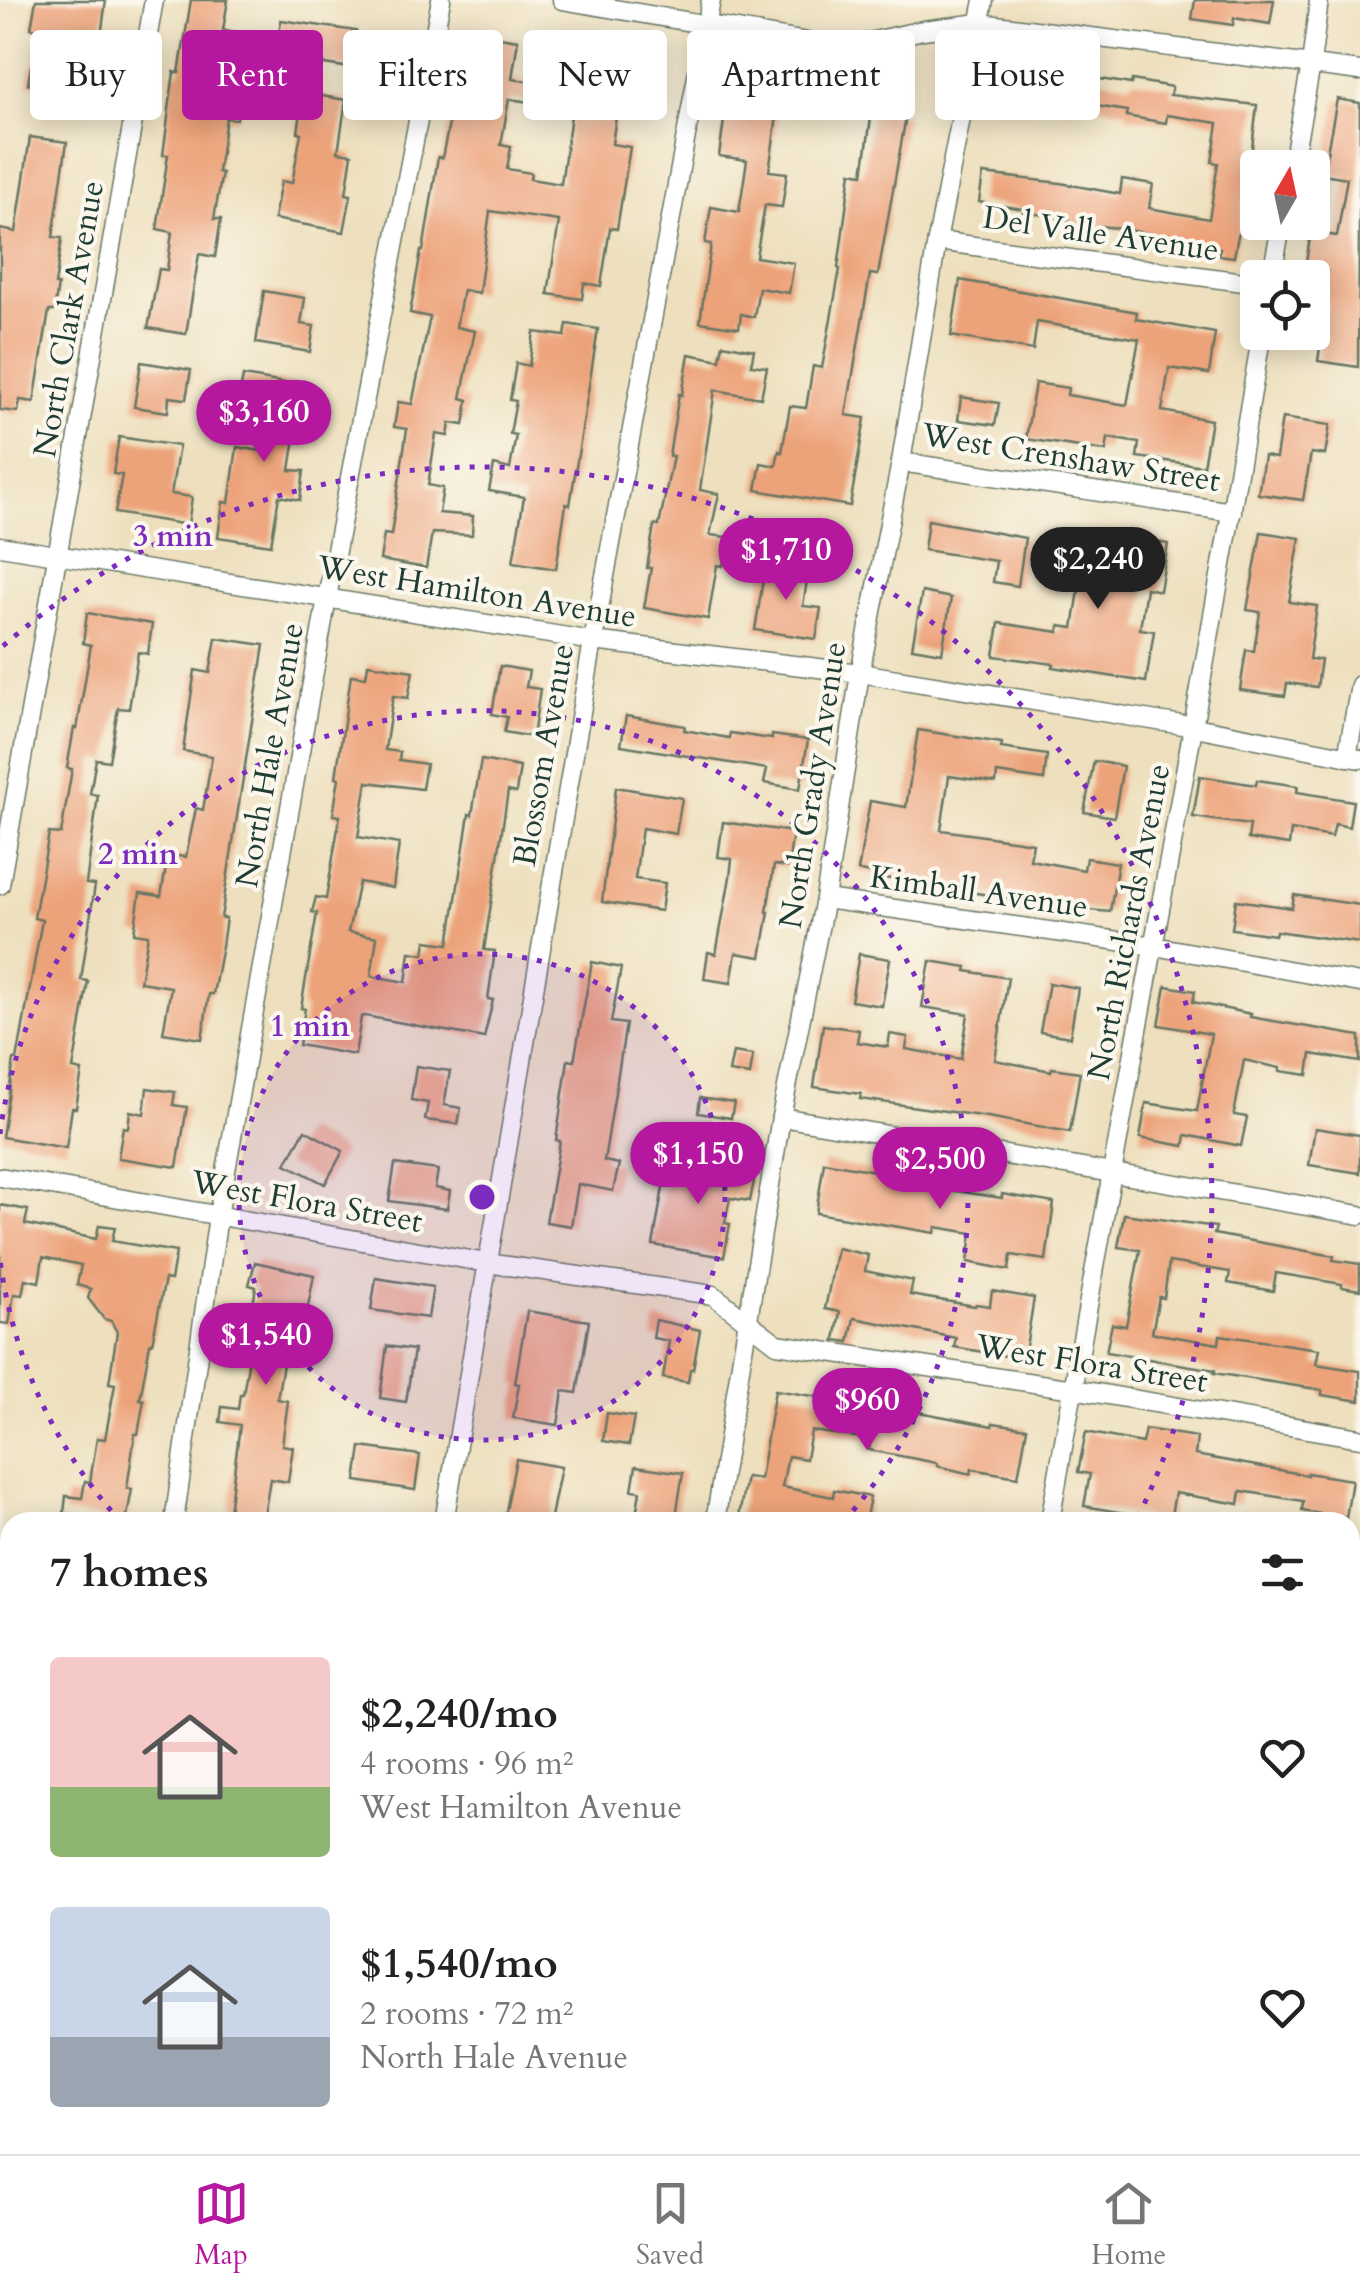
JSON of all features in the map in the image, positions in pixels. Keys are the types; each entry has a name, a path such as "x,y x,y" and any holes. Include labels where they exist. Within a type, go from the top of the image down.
{"street":[{"name":"North Clark Avenue","path":"0,885 154,0"},
{"name":"North Hale Avenue","path":"175,1512 218,1216 327,598 442,0"},
{"path":"562,0 843,48 923,30 980,24 1360,72"},
{"name":"Blossom Avenue","path":"446,1512 593,641 711,0"},
{"name":"North Grady Avenue","path":"717,1512 781,1117 825,899 860,673 984,0"},
{"path":"1295,150 1318,0"},
{"name":"Del Valle Avenue","path":"937,241 1240,282"},
{"name":"North Richards Avenue","path":"1052,1512 1195,727 1259,350"},
{"name":"West Crenshaw Street","path":"901,462 1232,512"},
{"name":"West Hamilton Avenue","path":"0,546 593,641 860,673 1195,727 1354,758"},
{"path":"1354,758 1360,685"},
{"name":"Kimball Avenue","path":"825,899 1154,946 1360,983"},
{"path":"781,1117 1360,1215"},
{"name":"West Flora Street","path":"0,1177 487,1263 713,1296 777,1344 1360,1438"}],"building":[{"path":"36,0 106,0 102,30 31,28"},
{"path":"191,0 228,0 223,30 186,30"},
{"path":"1195,0 1274,0 1270,24 1234,18 1233,25 1192,19"},
{"path":"281,20 349,30 343,30 343,67 323,64 323,30 280,30"},
{"path":"503,38 518,40 512,79 523,81 523,101 509,99 501,145 511,147 507,169 531,173 530,179 561,184 570,120 616,120 612,144 630,147 617,229 610,228 601,286 584,283 582,299 548,294 559,221 490,211 479,293 463,290 456,327 475,331 461,398 468,400 464,425 450,423 448,436 436,434 428,485 443,488 439,513 473,516 472,535 432,533 426,568 380,560 384,534 391,535 407,429 394,427 398,402 412,404 430,317 410,313 438,157 442,158 450,120 503,120"},
{"path":"182,55 182,120 226,120 214,219 221,219 215,257 199,254 186,334 148,328 159,269 167,270 172,232 157,229 174,72 179,73"},
{"path":"1100,79 1172,87 1170,95 1257,105 1252,150 1240,150 1240,225 1234,257 1218,255 1220,248 1154,234 1068,225 1069,219 979,202 983,174 1120,194 1122,179 1153,184 1149,208 1209,219 1218,163 1212,162 1218,123 1167,115 1166,123 1126,116 1127,111 1100,107"},
{"path":"323,96 343,100 338,152 352,154 346,194 351,195 344,232 274,219 281,181 292,183 301,133 300,120 323,120"},
{"path":"1337,99 1360,103 1358,367 1318,361 1320,350 1330,350 1330,260 1306,260 1310,240 1337,236 1347,178 1330,175 1327,150"},
{"path":"724,120 776,120 769,171 787,173 782,207 765,205 756,257 794,263 789,293 759,288 754,317 741,314 739,328 700,322 711,244 705,243 711,207 739,212 747,160 719,156"},
{"path":"871,120 905,120 878,275 870,274 846,415 865,418 850,506 756,490 761,463 776,466 779,451 782,452 790,406 806,408 813,366 822,368 840,269 851,172 863,174"},
{"path":"30,137 67,142 53,237 62,238 54,311 49,311 34,402 20,400 18,412 0,410 0,229 16,232"},
{"path":"960,280 1137,312 1136,319 1215,333 1209,374 1169,368 1162,411 1211,420 1203,466 1137,457 1139,443 1108,438 1106,451 1026,439 1035,383 1068,388 1067,395 1127,405 1139,339 1037,322 1033,350 951,336"},
{"path":"264,291 305,298 301,324 314,326 310,352 256,343"},
{"path":"567,324 598,329 556,569 513,562 524,497 489,491 494,465 510,469 516,435 510,434 516,401 510,400 516,363 529,366 534,332 565,336"},
{"path":"723,344 754,350 751,365 767,367 761,398 715,390 700,490 719,494 710,535 727,537 723,566 717,565 708,619 644,608 654,525 659,526 689,354 720,360"},
{"path":"141,362 191,370 186,399 169,397 168,412 134,407"},
{"path":"243,376 303,386 290,470 304,471 300,500 279,496 271,545 218,537 223,502 229,503 237,447 261,451 268,408 238,403"},
{"path":"961,397 999,403 995,425 958,420"},
{"path":"1282,418 1330,425 1325,455 1311,453 1303,500 1258,494 1264,456 1276,458"},
{"path":"119,437 179,446 171,494 192,497 188,525 115,513 122,475 113,474"},
{"path":"928,520 1025,538 1018,586 993,582 996,561 924,550"},
{"path":"1261,532 1300,538 1289,602 1317,606 1309,659 1321,660 1317,687 1287,683 1285,696 1240,690 1246,650 1254,651 1260,612 1247,610"},
{"path":"1059,537 1126,548 1128,537 1168,544 1160,591 1146,588 1140,629 1154,631 1146,682 994,656 999,623 1059,632 1059,626 1073,628 1082,572 1054,567"},
{"path":"766,561 809,568 803,606 821,608 816,639 755,630"},
{"path":"922,592 951,598 942,653 912,648"},
{"path":"87,613 152,624 148,654 138,652 129,709 118,708 109,761 96,759 90,794 98,795 86,884 95,885 81,980 88,981 73,1069 82,1071 66,1148 2,1137 42,920 34,918 49,833 61,834 72,769 67,768 91,645 83,643"},
{"path":"216,638 264,645 221,918 226,918 222,946 202,1039 163,1033 171,987 140,982 148,935 134,933 140,893 161,896 168,855 186,857 196,808 203,810 212,756 183,751 195,670 210,673"},
{"path":"368,664 413,671 408,698 393,696 385,750 400,752 399,760 426,764 422,789 367,782 358,837 399,844 393,888 359,882 348,932 377,937 371,976 406,982 410,952 424,954 426,941 449,944 481,760 520,767 516,793 508,791 484,950 495,951 488,999 493,1000 484,1038 365,1016 361,1017 355,1055 299,1045 305,1009 301,1008 317,913 312,912 316,897 326,899 340,816 333,815 351,675 366,677"},
{"path":"500,666 529,671 526,687 540,689 533,737 504,732 507,717 492,714"},
{"path":"626,716 729,738 730,733 808,740 800,789 764,783 767,769 621,745"},
{"path":"918,730 1002,743 1001,748 1047,755 1044,780 997,773 996,783 949,776 941,830 1033,843 1030,860 1084,870 1086,858 1118,863 1110,912 858,871 870,801 906,807"},
{"path":"1094,761 1123,766 1114,817 1084,812"},
{"path":"1200,776 1256,785 1257,780 1298,786 1297,792 1353,801 1349,827 1335,824 1332,837 1291,830 1289,845 1248,839 1250,825 1193,817"},
{"path":"616,787 682,798 676,834 642,828 635,879 665,883 661,911 602,902"},
{"path":"723,822 793,832 788,867 774,865 761,957 736,953 731,983 704,979 708,952 716,954 730,877 732,859 718,857"},
{"path":"1294,895 1360,905 1360,943 1232,929 1236,900 1292,908"},
{"path":"859,954 890,959 882,1006 851,1001"},
{"path":"930,961 1008,978 995,1060 1051,1071 1052,1068 1080,1072 1070,1132 860,1099 861,1094 814,1087 823,1025 859,1030 857,1042 888,1047 890,1034 908,1037 906,1049 961,1059 968,1014 922,1007"},
{"path":"592,962 621,968 611,1022 626,1024 604,1161 619,1164 613,1191 578,1184 571,1226 546,1222 568,1060 574,1061"},
{"path":"1049,983 1078,988 1070,1037 1040,1032"},
{"path":"1166,986 1195,991 1193,1002 1251,1014 1250,1017 1360,1036 1360,1062 1311,1054 1308,1075 1244,1060 1234,1115 1247,1117 1241,1146 1186,1135 1184,1146 1140,1138 1146,1103 1197,1111 1211,1034 1159,1025"},
{"path":"733,1052 753,1055 750,1075 729,1072"},
{"path":"416,1066 450,1071 444,1105 461,1108 458,1124 425,1120 428,1103 411,1100"},
{"path":"147,1088 175,1092 173,1105 187,1107 177,1167 118,1158 123,1127 128,1128 130,1111 144,1114"},
{"path":"700,1098 734,1103 731,1118 698,1113"},
{"path":"1315,1128 1360,1135 1360,1173 1309,1165"},
{"path":"305,1130 343,1151 325,1184 286,1164"},
{"path":"699,1155 728,1161 725,1175 754,1181 750,1201 730,1198 724,1257 653,1245 667,1164 696,1169"},
{"path":"824,1162 943,1183 942,1189 1054,1203 1046,1260 1011,1255 1009,1270 968,1262 972,1233 936,1227 935,1233 816,1213"},
{"path":"395,1164 438,1170 435,1188 450,1191 447,1209 389,1201"},
{"path":"0,1205 28,1210 25,1224 96,1239 99,1225 115,1227 112,1241 176,1252 171,1280 165,1279 150,1343 140,1399 144,1400 127,1488 132,1489 128,1512 64,1512 66,1496 82,1498 85,1481 90,1482 97,1438 105,1439 115,1384 109,1383 117,1332 88,1298 91,1289 77,1285 81,1265 43,1257 39,1282 25,1279 22,1295 14,1294 9,1324 0,1323"},
{"path":"1124,1214 1216,1227 1214,1234 1360,1264 1360,1290 1276,1273 1273,1291 1228,1283 1230,1272 1169,1262 1164,1298 1159,1297 1152,1333 1219,1344 1220,1335 1319,1349 1316,1364 1360,1371 1360,1401 1322,1395 1322,1390 1106,1352 1112,1324 1126,1326 1140,1250 1118,1247"},
{"path":"837,1248 868,1255 865,1271 913,1281 910,1295 975,1306 990,1306 992,1291 1034,1298 1024,1359 954,1347 956,1338 854,1318 849,1342 835,1340 840,1312 825,1309"},
{"path":"255,1262 314,1275 300,1348 286,1346 277,1399 288,1401 282,1445 293,1447 288,1482 270,1479 265,1512 229,1512 240,1425 220,1422 222,1407 238,1409 243,1394 256,1287 249,1285"},
{"path":"376,1278 433,1287 428,1318 371,1310"},
{"path":"527,1311 589,1321 577,1393 563,1391 558,1425 513,1418"},
{"path":"656,1320 700,1330 688,1382 663,1378 669,1341 653,1338"},
{"path":"387,1346 414,1350 406,1402 380,1398"},
{"path":"775,1390 992,1426 993,1423 1027,1428 1018,1477 972,1469 971,1474 869,1450 871,1439 811,1431 806,1459 788,1456 782,1487 833,1497 834,1490 870,1497 867,1512 740,1512 746,1477 760,1479"},
{"path":"607,1413 634,1417 629,1445 603,1441"},
{"path":"1145,1429 1197,1437 1195,1455 1352,1480 1347,1512 1302,1511 1303,1501 1241,1491 1239,1504 1175,1493 1172,1512 1118,1512 1084,1506 1090,1474 1078,1472 1086,1432 1142,1443"},
{"path":"361,1447 420,1455 415,1490 356,1481"},
{"path":"516,1459 561,1467 552,1512 506,1512"},
{"path":"636,1466 683,1473 677,1512 637,1512 640,1491 632,1490"}]}
